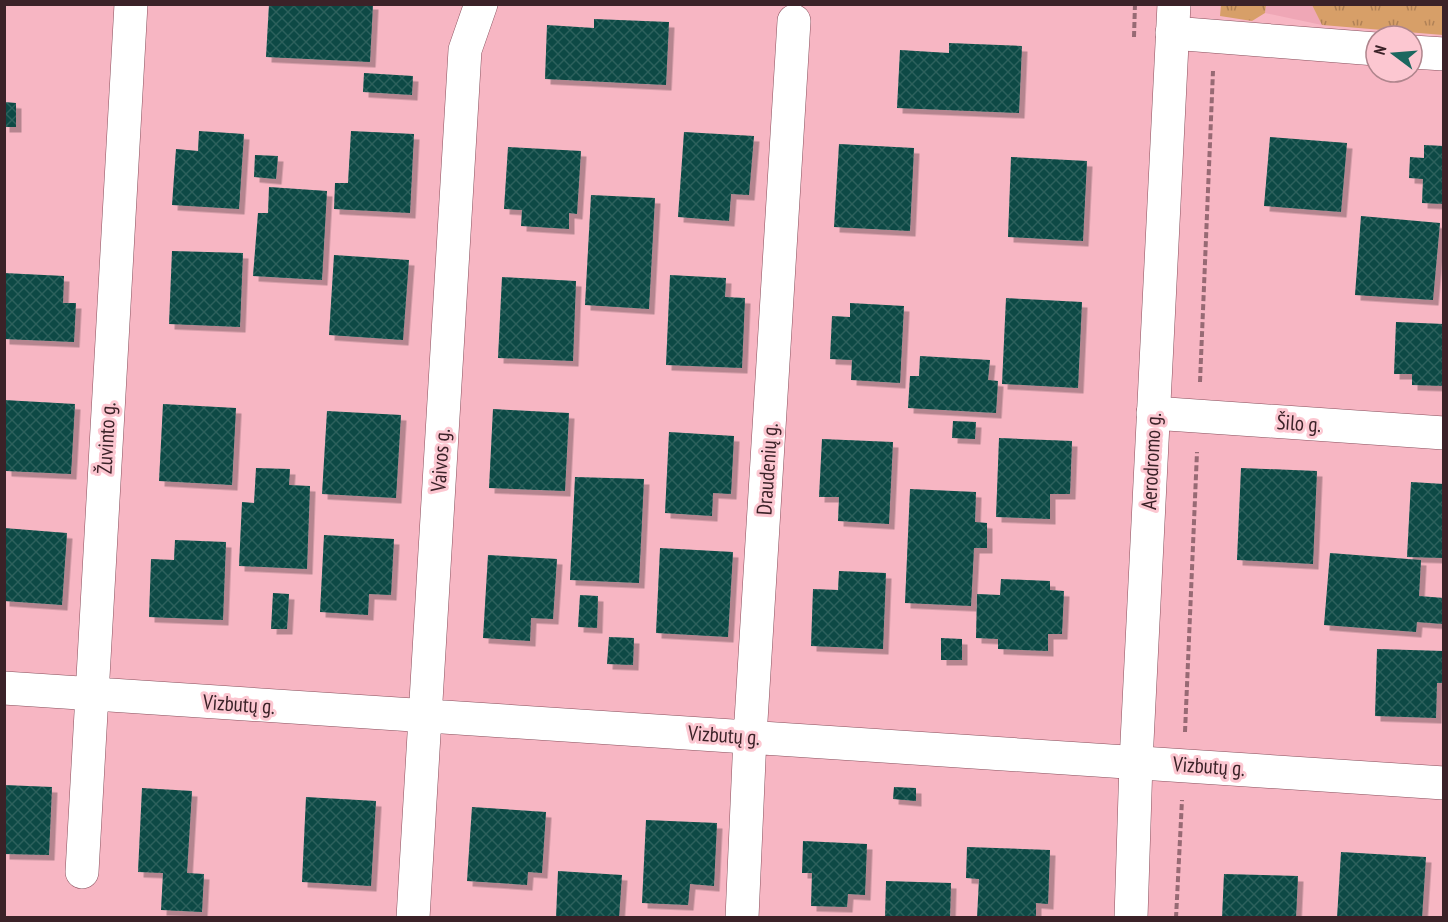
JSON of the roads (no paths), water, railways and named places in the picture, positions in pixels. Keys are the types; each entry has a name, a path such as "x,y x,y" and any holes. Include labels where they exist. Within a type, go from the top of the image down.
{"street":[{"name":"Žuvinto g.","path":"82,872 131,4"},
{"name":"Vaivos g.","path":"413,918 465,50 481,4"},
{"path":"1173,19 1364,47"},
{"name":"Aerodromo g.","path":"1131,918 1136,762 1173,19"},
{"name":"Draudenių g.","path":"742,918 750,737 794,21"},
{"path":"1424,53 1443,54"},
{"name":"Šilo g.","path":"1154,413 1443,433"},
{"name":"Vizbutų g.","path":"4,688 1184,764 1443,783"}]}
